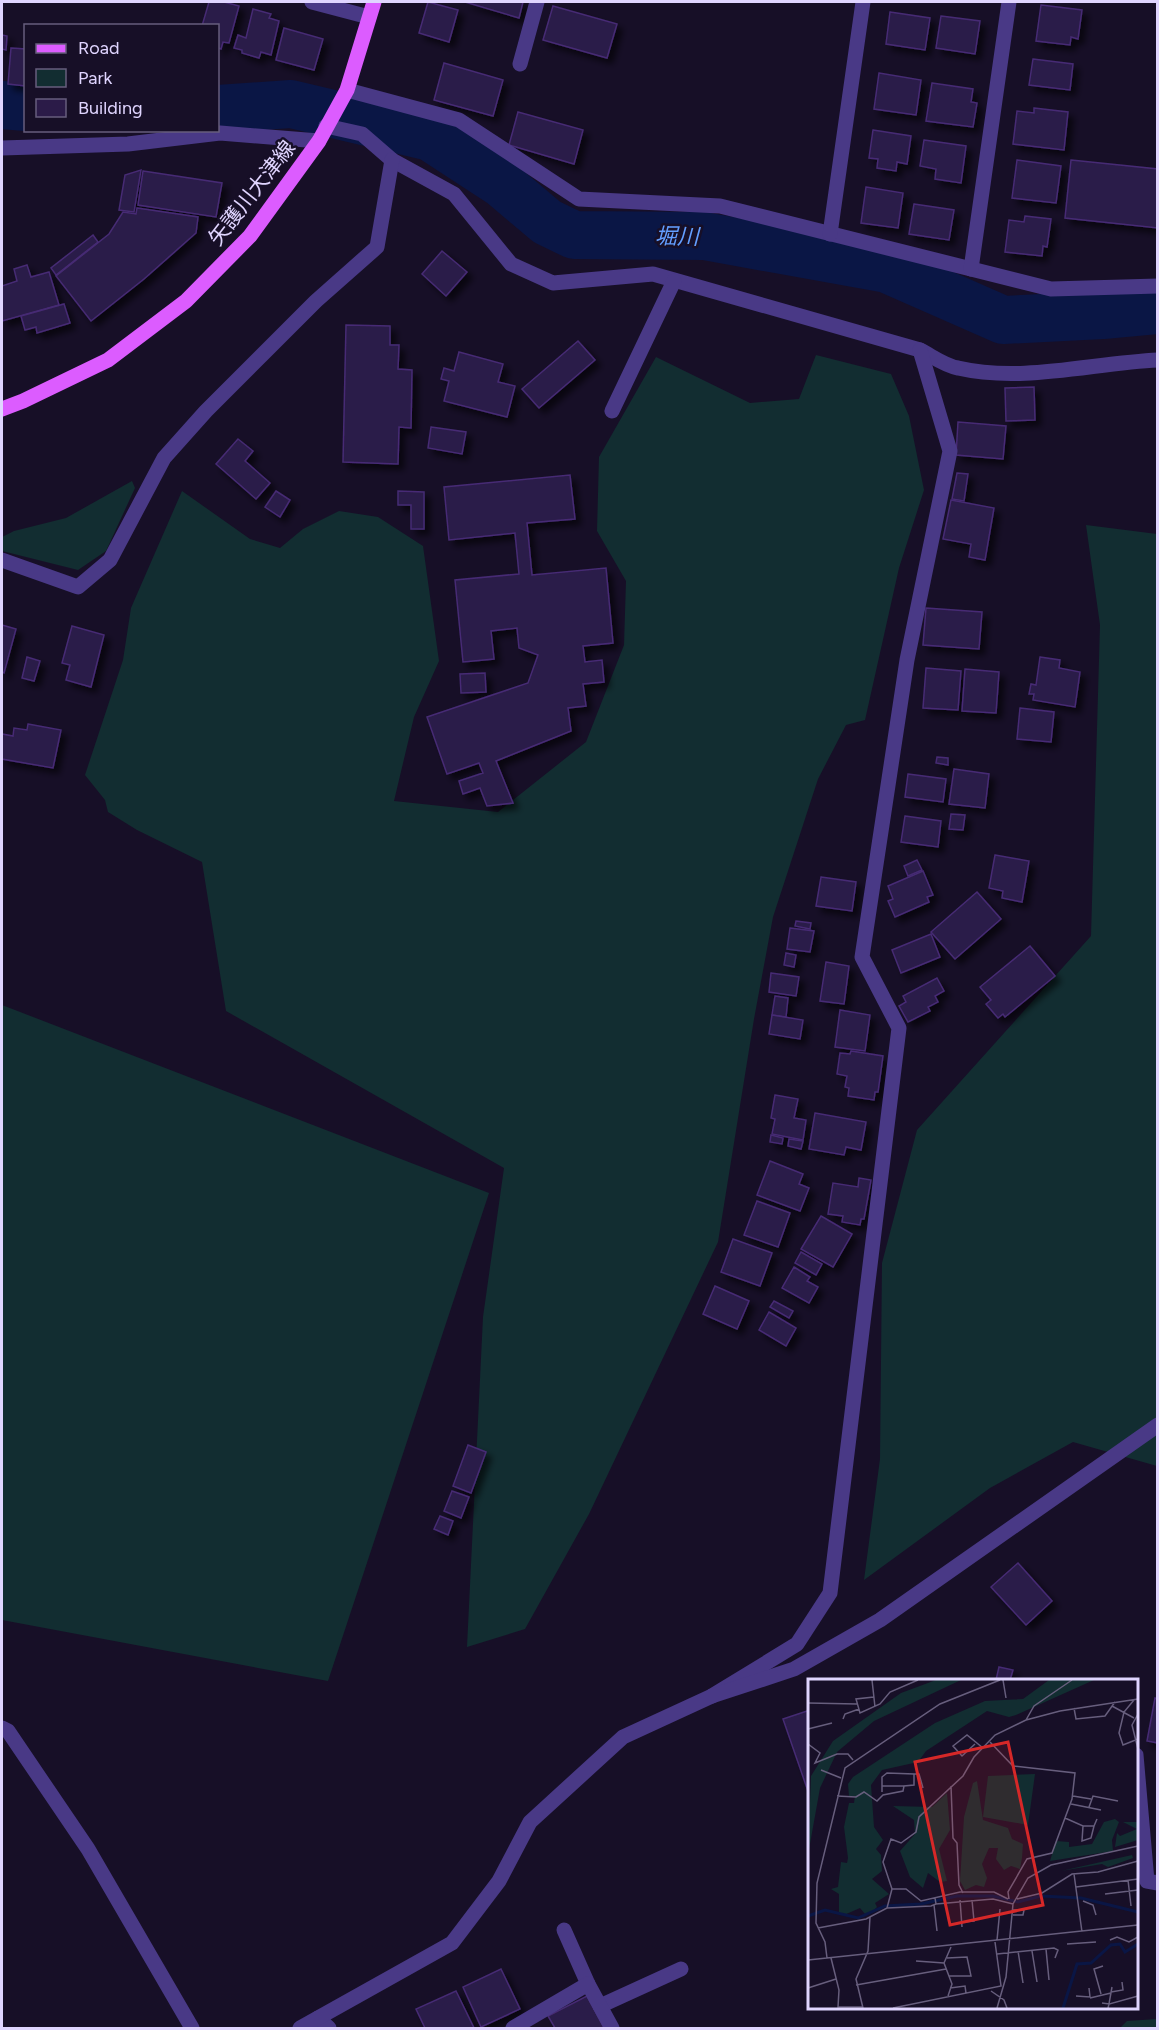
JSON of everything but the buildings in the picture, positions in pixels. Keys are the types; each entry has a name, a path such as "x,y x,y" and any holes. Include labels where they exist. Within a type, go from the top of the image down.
{"main road":[{"name":"矢護川大津線","path":"2,409 108,360 186,301 250,236 319,141 347,90 374,2"}],"street":[{"path":"312,2 369,17"},
{"path":"520,64 537,2"},
{"path":"830,234 864,2"},
{"path":"971,269 1009,2"},
{"path":"347,90 459,120 579,199 720,206 1051,289 1158,286"},
{"path":"326,126 362,134 392,160 454,194 511,264 553,283 653,274 920,350 956,368 1015,374 1129,361 1158,360"},
{"path":"2,148 128,144 220,132 319,141"},
{"path":"2,560 78,587 110,560 164,458 206,411 316,301 377,247 392,160"},
{"path":"612,411 675,281"},
{"path":"712,1696 797,1644 830,1593 899,1028 862,957 908,660 950,451 920,350"},
{"path":"300,2028 323,2023 452,1943 499,1881 530,1822 623,1737 712,1696 794,1669 880,1620 1158,1425"},
{"path":"2,1728 8,1731 88,1849 192,2028"},
{"path":"1138,1768 1147,1881 1158,1882"},
{"path":"564,1930 588,1984 612,2028"},
{"path":"600,2006 681,1969"},
{"path":"513,2028 588,1984"}],"green space":[{"path":"816,355 891,374 909,416 924,490 899,568 865,720 846,725 818,779 773,917 718,1242 589,1514 525,1629 467,1647 483,1317 504,1168 226,1011 202,862 137,830 108,812 105,800 85,775 123,660 131,608 182,491 250,539 280,548 303,529 339,511 378,517 423,546 439,661 414,717 394,801 498,812 586,742 624,645 626,581 597,531 599,457 656,357 750,403 799,399"},
{"path":"132,481 135,488 106,551 78,570 2,551 2,537 14,531 66,518"},
{"path":"1086,525 1157,534 1157,1466 1073,1442 990,1488 864,1580 880,1459 882,1263 917,1130 1091,936 1100,625"},
{"path":"2,1005 489,1193 328,1681 2,1620"},
{"path":"1157,2019 1157,2028 1120,2028 1127,2021"}],"waterway":[{"name":"堀川","path":"219,109 291,104 430,137 502,184 547,222 574,235 704,236 887,269 1003,320 1158,310"},
{"name":"堀川","path":"2,105 24,107"}]}
